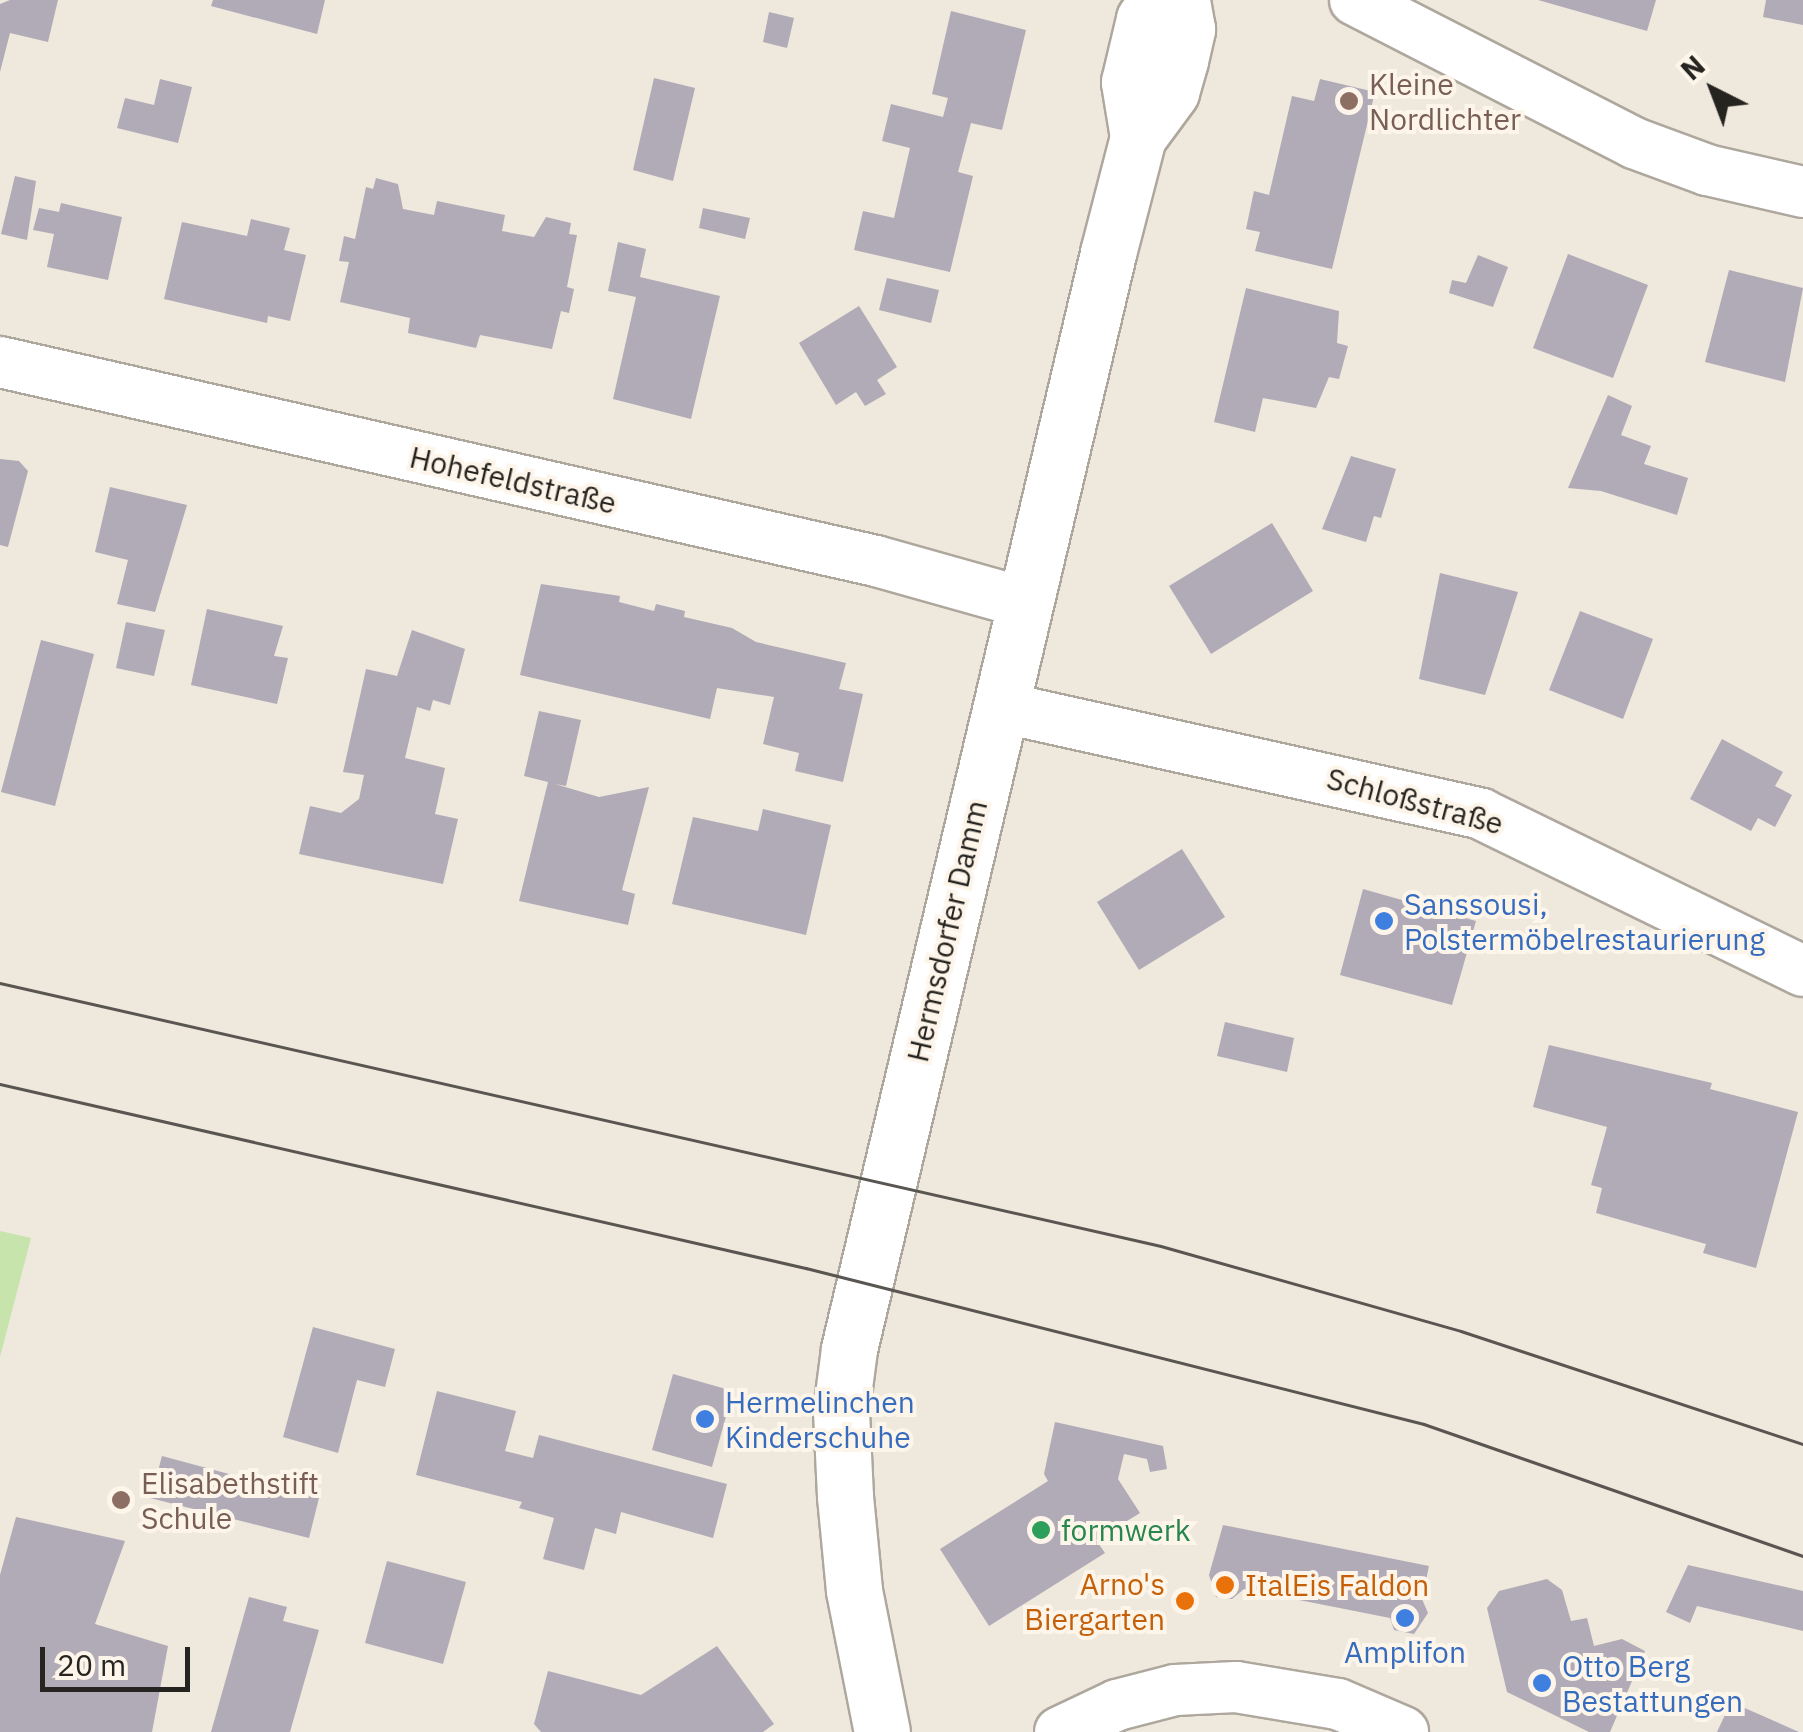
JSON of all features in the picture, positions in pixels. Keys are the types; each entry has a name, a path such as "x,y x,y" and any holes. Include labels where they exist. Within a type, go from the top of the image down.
{"main road":[{"name":"Hermsdorfer Damm","path":"882,1732 854,1590 841,1410 849,1348 1138,137 1129,82 1144,19 1158,0"},
{"name":"Hermsdorfer Damm","path":"1138,137 1172,92 1188,29 1182,0"}],"street":[{"path":"1356,0 1634,144 1707,170 1803,192"},
{"name":"Hohefeldstraße","path":"0,362 876,561 1024,603"},
{"name":"Schloßstraße","path":"1000,707 1481,814 1803,971"},
{"path":"1060,1732 1160,1694 1236,1687 1338,1704 1403,1732"}],"green space":[{"path":"0,1231 31,1238 0,1357"}],"building":[{"path":"10,0 58,0 48,42 10,33 0,72 0,4"},
{"path":"213,0 325,0 317,34 211,6"},
{"path":"1538,0 1656,0 1647,31"},
{"path":"1766,0 1803,0 1803,25 1763,17"},
{"path":"951,11 1026,30 1002,130 971,123 958,172 973,176 950,272 854,250 863,211 894,218 910,148 882,141 891,104 943,117 948,98 932,94"},
{"path":"769,12 794,18 787,48 763,42"},
{"path":"654,78 695,88 673,181 633,170"},
{"path":"160,79 192,87 178,143 117,128 125,98 154,105"},
{"path":"1320,79 1375,92 1332,269 1255,251 1260,232 1246,229 1254,191 1269,195 1292,96 1314,101"},
{"path":"15,176 36,181 27,240 1,234"},
{"path":"376,178 398,184 403,209 434,215 437,201 505,215 502,231 534,237 546,217 571,223 569,234 577,235 567,287 574,289 569,313 561,311 552,349 480,335 476,348 408,333 410,318 340,302 349,262 339,261 344,236 355,239 366,187 373,189"},
{"path":"61,203 122,217 108,280 47,267 54,234 33,230 39,208 59,212"},
{"path":"703,208 750,218 745,239 699,228"},
{"path":"251,219 290,228 284,250 306,255 290,321 268,316 267,323 164,299 182,222 247,236"},
{"path":"618,242 646,249 640,277 720,296 691,419 613,399 636,297 608,291"},
{"path":"1568,254 1648,285 1613,378 1533,348"},
{"path":"1478,255 1508,267 1493,307 1449,293 1452,280 1466,283"},
{"path":"1729,270 1803,288 1785,382 1705,362"},
{"path":"887,278 939,290 931,323 879,310"},
{"path":"1246,288 1339,311 1337,343 1348,346 1339,379 1329,377 1316,408 1263,398 1255,432 1214,422"},
{"path":"859,306 897,367 877,380 886,394 865,406 856,392 836,405 799,343"},
{"path":"1608,395 1632,406 1621,435 1651,446 1644,464 1688,478 1677,515 1601,491 1568,488"},
{"path":"1351,456 1396,469 1381,518 1374,516 1366,542 1322,529"},
{"path":"0,459 19,461 28,471 8,547 0,545"},
{"path":"110,487 187,505 155,612 117,604 128,560 95,552"},
{"path":"1272,523 1313,591 1211,654 1169,586"},
{"path":"1440,573 1518,592 1485,695 1419,679"},
{"path":"541,584 620,596 619,602 654,611 656,604 685,611 684,617 732,628 756,642 846,663 839,689 863,694 843,782 795,771 799,753 763,744 774,697 717,688 710,719 520,675"},
{"path":"207,609 283,626 274,656 288,658 277,704 191,685"},
{"path":"1580,611 1653,639 1623,719 1549,690"},
{"path":"126,622 165,630 154,676 116,668"},
{"path":"412,630 465,649 450,705 433,700 430,711 417,707 405,758 445,768 435,814 458,819 443,884 299,854 310,806 341,813 359,799 364,775 343,772 366,669 397,676"},
{"path":"41,640 94,654 55,806 1,792"},
{"path":"539,711 581,720 566,786 555,784 599,797 649,787 622,890 635,894 628,925 519,901 548,782 524,776"},
{"path":"1722,739 1783,772 1775,786 1792,795 1775,827 1758,818 1751,831 1690,799"},
{"path":"763,809 831,825 806,935 672,904 693,817 758,831"},
{"path":"1182,849 1225,917 1139,970 1097,902"},
{"path":"1363,889 1476,921 1452,1005 1340,975"},
{"path":"1225,1022 1294,1038 1287,1072 1217,1056"},
{"path":"1549,1045 1712,1083 1710,1089 1798,1112 1756,1268 1703,1253 1706,1244 1596,1213 1602,1188 1591,1185 1607,1127 1533,1107"},
{"path":"313,1327 395,1349 385,1387 357,1380 338,1453 283,1437"},
{"path":"673,1374 733,1391 712,1467 652,1450"},
{"path":"437,1391 516,1411 505,1451 533,1458 539,1435 727,1484 713,1538 621,1512 616,1534 595,1528 584,1570 543,1559 554,1518 519,1508 522,1502 416,1475"},
{"name":"formwerk","path":"1055,1422 1163,1446 1167,1469 1150,1472 1147,1459 1124,1454 1118,1479 1140,1513 1096,1540 1105,1553 989,1626 940,1549 1048,1481 1044,1474"},
{"path":"162,1456 319,1498 309,1538 150,1498 151,1469 158,1471"},
{"path":"16,1517 125,1541 95,1624 168,1646 152,1732 0,1732 0,1575"},
{"path":"1223,1525 1429,1566 1422,1599 1428,1613 1414,1634 1394,1630 1390,1618 1244,1589 1232,1599 1216,1597 1209,1575"},
{"path":"387,1561 466,1582 443,1664 365,1643"},
{"path":"1688,1565 1803,1591 1803,1631 1697,1606 1690,1623 1666,1612"},
{"path":"1547,1579 1562,1590 1571,1621 1587,1618 1594,1646 1622,1639 1645,1651 1610,1732 1589,1732 1507,1692 1487,1608 1499,1591"},
{"path":"249,1597 287,1607 283,1621 319,1630 290,1732 211,1732"},
{"path":"717,1646 774,1724 763,1732 541,1732 534,1724 548,1671 641,1695"},
{"path":"1731,1702 1799,1732 1717,1732"}],"tram line":[{"path":"0,983 1161,1246 1461,1331 1803,1444"},
{"path":"0,1084 806,1268 1424,1424 1803,1556"}],"place":[{"name":"Kleine Nordlichter","path":"1349,101"},
{"name":"Sanssousi, Polstermöbelrestaurierung","path":"1384,921"},
{"name":"Hermelinchen Kinderschuhe","path":"705,1419"},
{"name":"Elisabethstift Schule","path":"121,1500"},
{"name":"formwerk","path":"1041,1530"},
{"name":"ItalEis Faldon","path":"1225,1585"},
{"name":"Arno's Biergarten","path":"1185,1601"},
{"name":"Amplifon","path":"1405,1618"},
{"name":"Otto Berg Bestattungen","path":"1542,1683"}]}
